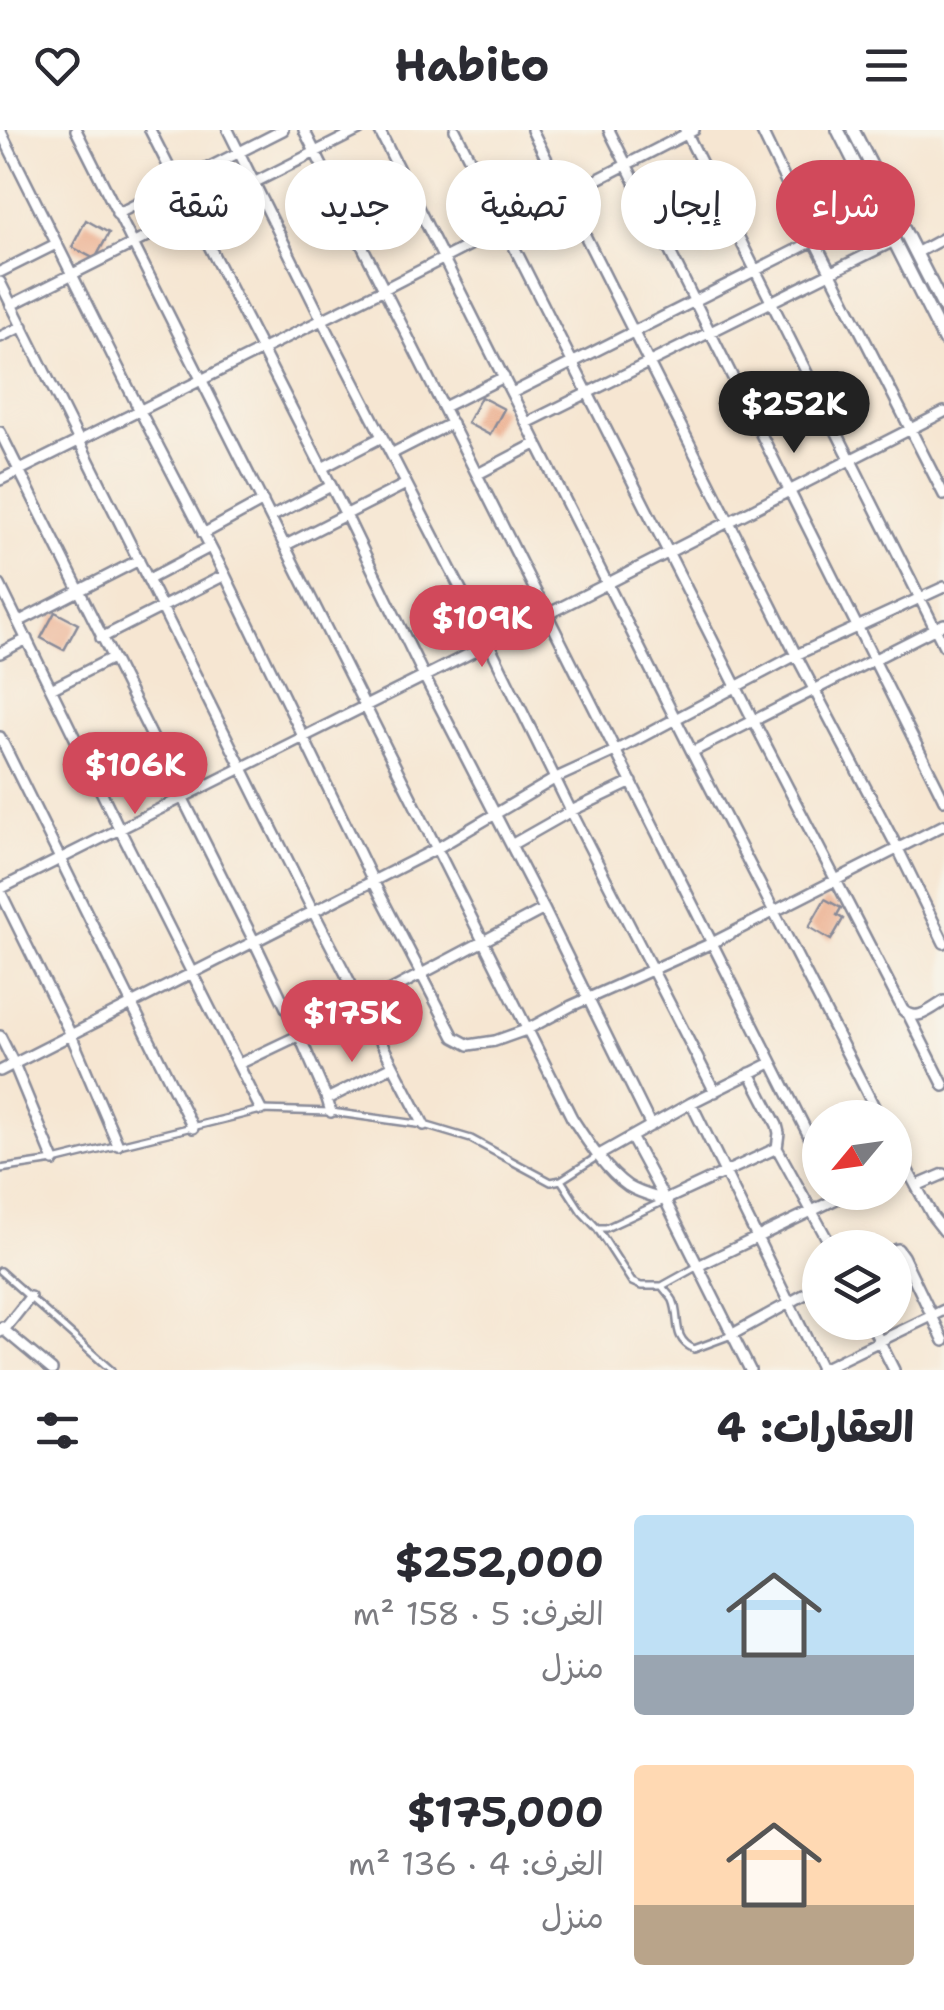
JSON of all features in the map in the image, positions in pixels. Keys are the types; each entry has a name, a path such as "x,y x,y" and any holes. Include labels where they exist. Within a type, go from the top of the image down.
{"street":[{"path":"0,130 454,1037 469,1045 526,1030 712,943 944,825"},
{"path":"76,130 572,1118 628,1186 665,1200 776,1148 777,1125 750,1073"},
{"path":"150,130 165,160"},
{"path":"228,130 243,160"},
{"path":"223,160 282,130"},
{"path":"304,130 802,1123"},
{"path":"265,179 359,130"},
{"path":"380,130 871,1100"},
{"path":"456,130 471,160"},
{"path":"532,130 547,160"},
{"path":"608,130 623,160"},
{"path":"761,130 776,161"},
{"path":"838,130 853,160"},
{"path":"853,130 944,308"},
{"path":"637,160 688,131 919,598 939,626 944,646"},
{"path":"265,204 715,1092"},
{"path":"117,214 134,205"},
{"path":"916,253 944,238"},
{"path":"0,272 56,244"},
{"path":"7,302 132,245"},
{"path":"211,250 651,1126"},
{"path":"0,480 460,250"},
{"path":"516,250 753,720 944,1086"},
{"path":"593,250 944,943"},
{"path":"669,250 944,800"},
{"path":"512,393 798,250"},
{"path":"819,250 944,495"},
{"path":"526,423 874,250"},
{"path":"899,250 944,340"},
{"path":"0,282 313,911 424,1125"},
{"path":"0,337 23,326"},
{"path":"444,407 504,377"},
{"path":"118,1145 71,1035 0,890 944,412"},
{"path":"391,454 452,423"},
{"path":"0,432 254,942 299,1035 330,1112"},
{"path":"322,468 382,437"},
{"path":"478,474 537,444"},
{"path":"286,545 406,484"},
{"path":"271,517 331,486"},
{"path":"203,534 263,501"},
{"path":"148,579 210,547"},
{"path":"18,622 140,560"},
{"path":"101,638 225,576"},
{"path":"0,585 261,1110"},
{"path":"0,1071 436,848 556,778 796,654 944,587"},
{"path":"692,752 939,626"},
{"path":"0,653 27,639"},
{"path":"51,689 112,658"},
{"path":"0,737 193,1128"},
{"path":"511,845 632,782"},
{"path":"238,1064 363,1005 544,910"},
{"path":"909,1016 916,1017 944,1001"},
{"path":"0,1036 54,1161"},
{"path":"599,1155 771,1063"},
{"path":"327,1099 393,1066"},
{"path":"692,1104 821,1370 944,1310"},
{"path":"631,1137 750,1370"},
{"path":"776,1148 823,1230"},
{"path":"916,1186 944,1174"},
{"path":"912,1181 944,1231"},
{"path":"698,1266 817,1210"},
{"path":"912,1275 944,1341"},
{"path":"731,1336 802,1296"},
{"path":"30,1297 1,1329 47,1368"},
{"path":"880,1342 894,1370"}],"lane":[{"path":"0,1169 54,1161 261,1110 330,1112 424,1125 471,1138 550,1182 561,1180 599,1155"},
{"path":"561,1180 632,1282 662,1286 698,1266"},
{"path":"596,1228 606,1228 665,1200"},
{"path":"0,1271 112,1370"},
{"path":"662,1286 673,1301 678,1332 685,1345 694,1348 731,1336"}],"building":[{"path":"86,220 109,233 95,259 72,247"},
{"path":"481,397 504,409 490,435 467,423"},
{"path":"55,612 78,624 64,650 41,638"},
{"path":"825,899 841,908 837,915 843,919 831,940 809,927"}]}
